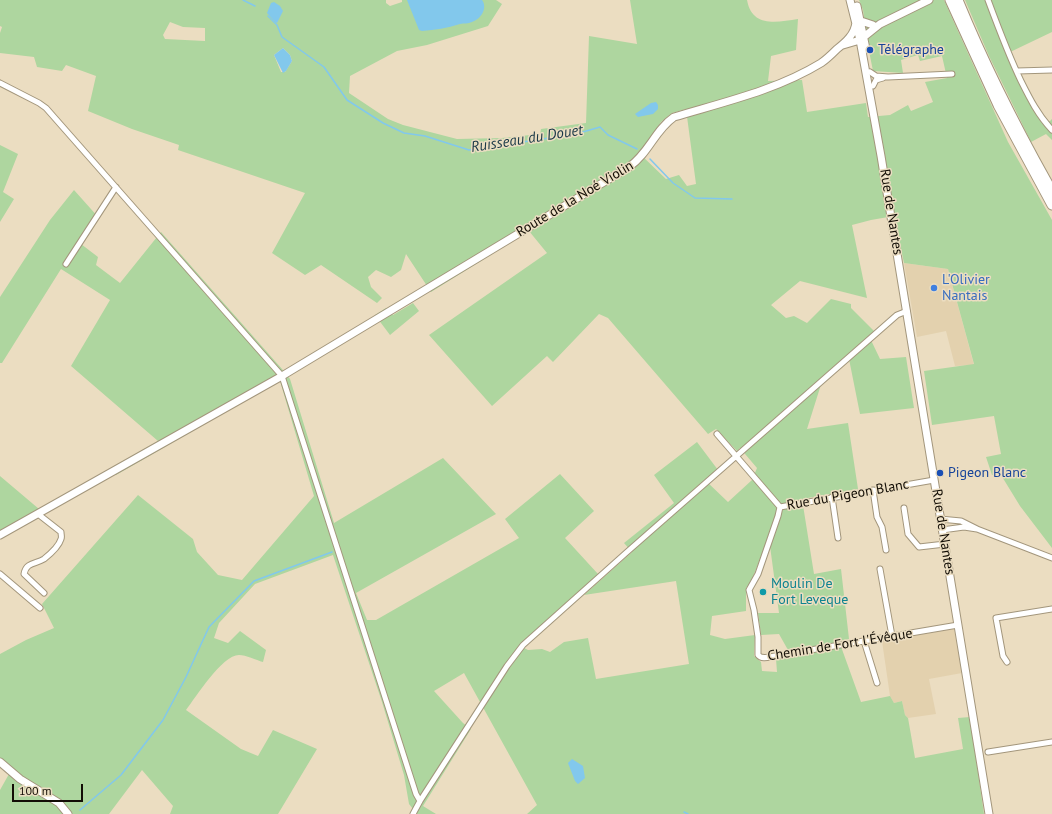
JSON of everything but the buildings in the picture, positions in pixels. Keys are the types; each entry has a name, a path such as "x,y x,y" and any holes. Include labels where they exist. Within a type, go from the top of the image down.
{"highway":[{"path":"950,0 995,99 1052,205"},
{"path":"958,0 978,48 1001,96 1052,191"}],"street":[{"path":"850,0 860,31 872,78 952,74"},
{"path":"855,0 863,50"},
{"path":"860,31 880,24 929,0"},
{"path":"988,0 1016,71 1033,105 1052,130"},
{"path":"863,50 873,27"},
{"name":"Route de la Noé Violin","path":"0,535 282,376 630,167 645,153 661,128 674,117 764,89 792,78 822,62 850,41 860,31 873,27"},
{"path":"850,41 863,50"},
{"name":"Rue de Nantes","path":"863,50 872,78"},
{"name":"Rue de Nantes","path":"863,50 872,78 881,156 989,814"},
{"path":"1016,71 1052,70"},
{"path":"0,83 46,108 282,376 416,794 420,801"},
{"path":"66,264 116,187"},
{"path":"413,814 516,653 627,552 897,315 907,312"},
{"name":"Rue du Pigeon Blanc","path":"717,434 780,507 934,480"},
{"path":"873,490 877,517 882,527 886,550"},
{"path":"832,497 838,538"},
{"name":"Chemin de Fort l'Évêque","path":"780,507 758,574 749,590 758,637 758,655 762,658 958,625"},
{"path":"904,508 908,534 919,547 945,544"},
{"path":"38,514 61,532 61,539 54,549 43,560 32,563 25,569 24,574 44,593"},
{"path":"940,519 961,521 1052,558"},
{"path":"942,530 964,527 978,529"},
{"path":"880,569 892,636"},
{"path":"0,574 40,608"},
{"path":"1007,662 1003,656 996,618 1052,609"},
{"path":"864,641 877,683"},
{"path":"988,752 1052,742"},
{"path":"0,762 20,779 59,803 68,814"}],"shaded area":[{"path":"904,263 948,269 974,365 955,366 946,331 917,337"},
{"path":"954,629 962,673 929,679 936,714 908,718 905,715 902,701 894,703 890,696 882,641"}],"green space":[{"path":"0,0 386,0 386,3 390,6 402,2 402,0 496,0 502,4 488,26 427,45 397,51 350,76 349,93 388,119 403,125 457,139 502,138 540,134 541,129 586,123 589,36 637,44 630,0 747,0 754,15 760,19 774,22 798,19 796,50 771,56 768,81 802,80 807,112 866,103 868,117 890,115 908,105 911,111 933,102 925,82 947,78 942,56 920,61 918,55 901,60 903,73 873,71 863,10 859,0 944,0 1008,142 1052,220 1052,548 1020,506 1001,475 992,475 986,457 1001,454 994,416 932,425 924,371 974,364 948,269 904,263 894,216 852,225 867,298 800,281 771,305 786,318 794,316 807,323 831,299 851,304 851,308 874,331 869,336 880,359 906,357 914,408 860,414 848,354 824,375 807,429 848,423 858,489 802,499 814,574 841,569 849,639 839,641 861,702 890,696 894,703 902,701 905,715 908,718 915,758 963,749 958,718 970,717 984,814 527,814 537,805 464,673 434,691 463,723 471,729 423,806 436,814 417,814 409,804 404,775 382,702 333,555 255,584 219,623 214,638 228,643 240,631 266,650 263,662 242,655 232,657 217,669 186,710 241,749 258,756 273,730 317,749 278,814 170,814 173,806 142,770 109,814 0,814 0,790 9,774 0,765 0,654 26,640 54,628 42,604 138,495 193,539 197,552 218,575 242,580 314,496 280,381 116,475 109,469 158,441 71,366 110,300 61,269 2,363 0,363 0,297 50,220 74,190 99,218 81,244 98,257 96,265 120,283 161,232 290,379 334,523 443,458 496,514 356,593 367,620 376,620 519,538 505,519 560,474 594,511 565,538 598,574 520,646 528,650 542,649 550,652 564,642 588,638 596,679 689,664 676,581 584,595 632,552 624,543 674,503 654,475 697,442 718,470 706,481 728,502 752,480 757,468 740,448 737,451 716,429 708,434 608,318 599,314 553,362 547,356 492,406 429,335 547,253 529,231 431,292 406,254 401,270 391,277 376,270 368,277 371,287 382,298 377,303 321,265 305,275 272,253 305,193 178,150 179,145 132,129 88,111 96,76 66,65 62,71 37,67 34,57 0,53 0,33 2,27 0,26","holes":["170,22 183,27 205,28 205,41 165,39 163,35","283,48 290,55 292,61 285,72 281,72 274,55","686,109 696,184 687,186 679,175 666,179 640,154 661,122 672,113","765,546 770,546 779,613 758,613 761,635 779,634 788,650 789,658 776,659 777,672 762,671 761,662 754,656 755,635 725,639 710,635 712,616 746,611 746,588 751,582"]},
{"path":"965,0 1052,0 1052,32 1006,54 1028,101 1042,123 1052,119 1052,140 1046,134 1031,142 989,56"},
{"path":"0,145 18,154 3,192 14,199 0,222"},
{"path":"413,303 419,311 390,335 375,315 386,308 393,315"},
{"path":"0,476 39,509 0,531"}],"water":[{"path":"407,0 482,0 484,3 484,10 481,16 470,23 422,31 419,30"},
{"path":"274,2 280,6 283,11 277,23 267,13 271,3"},
{"path":"283,48 290,55 292,61 283,73 274,55"},
{"path":"656,102 658,109 653,114 638,117 635,114 651,103"},
{"path":"572,759 583,766 585,778 578,784 575,781 568,763"}],"waterway":[{"name":"Ruisseau du Douet","path":"243,0 255,6"},
{"name":"Ruisseau du Douet","path":"268,16 277,25 282,37 324,67 347,100 383,123 404,133 425,136 469,150 576,134 600,127 608,135 637,149"},
{"name":"Ruisseau du Douet","path":"650,159 673,183 695,198 732,199"},
{"path":"80,810 121,775 163,720 186,677 209,627 254,581 332,552"},
{"path":"684,812 688,814"}],"place":[{"name":"Télégraphe","path":"870,50"},
{"name":"L'Olivier Nantais","path":"934,288"},
{"name":"Pigeon Blanc","path":"940,473"},
{"name":"Moulin De Fort Leveque","path":"763,592"}]}
